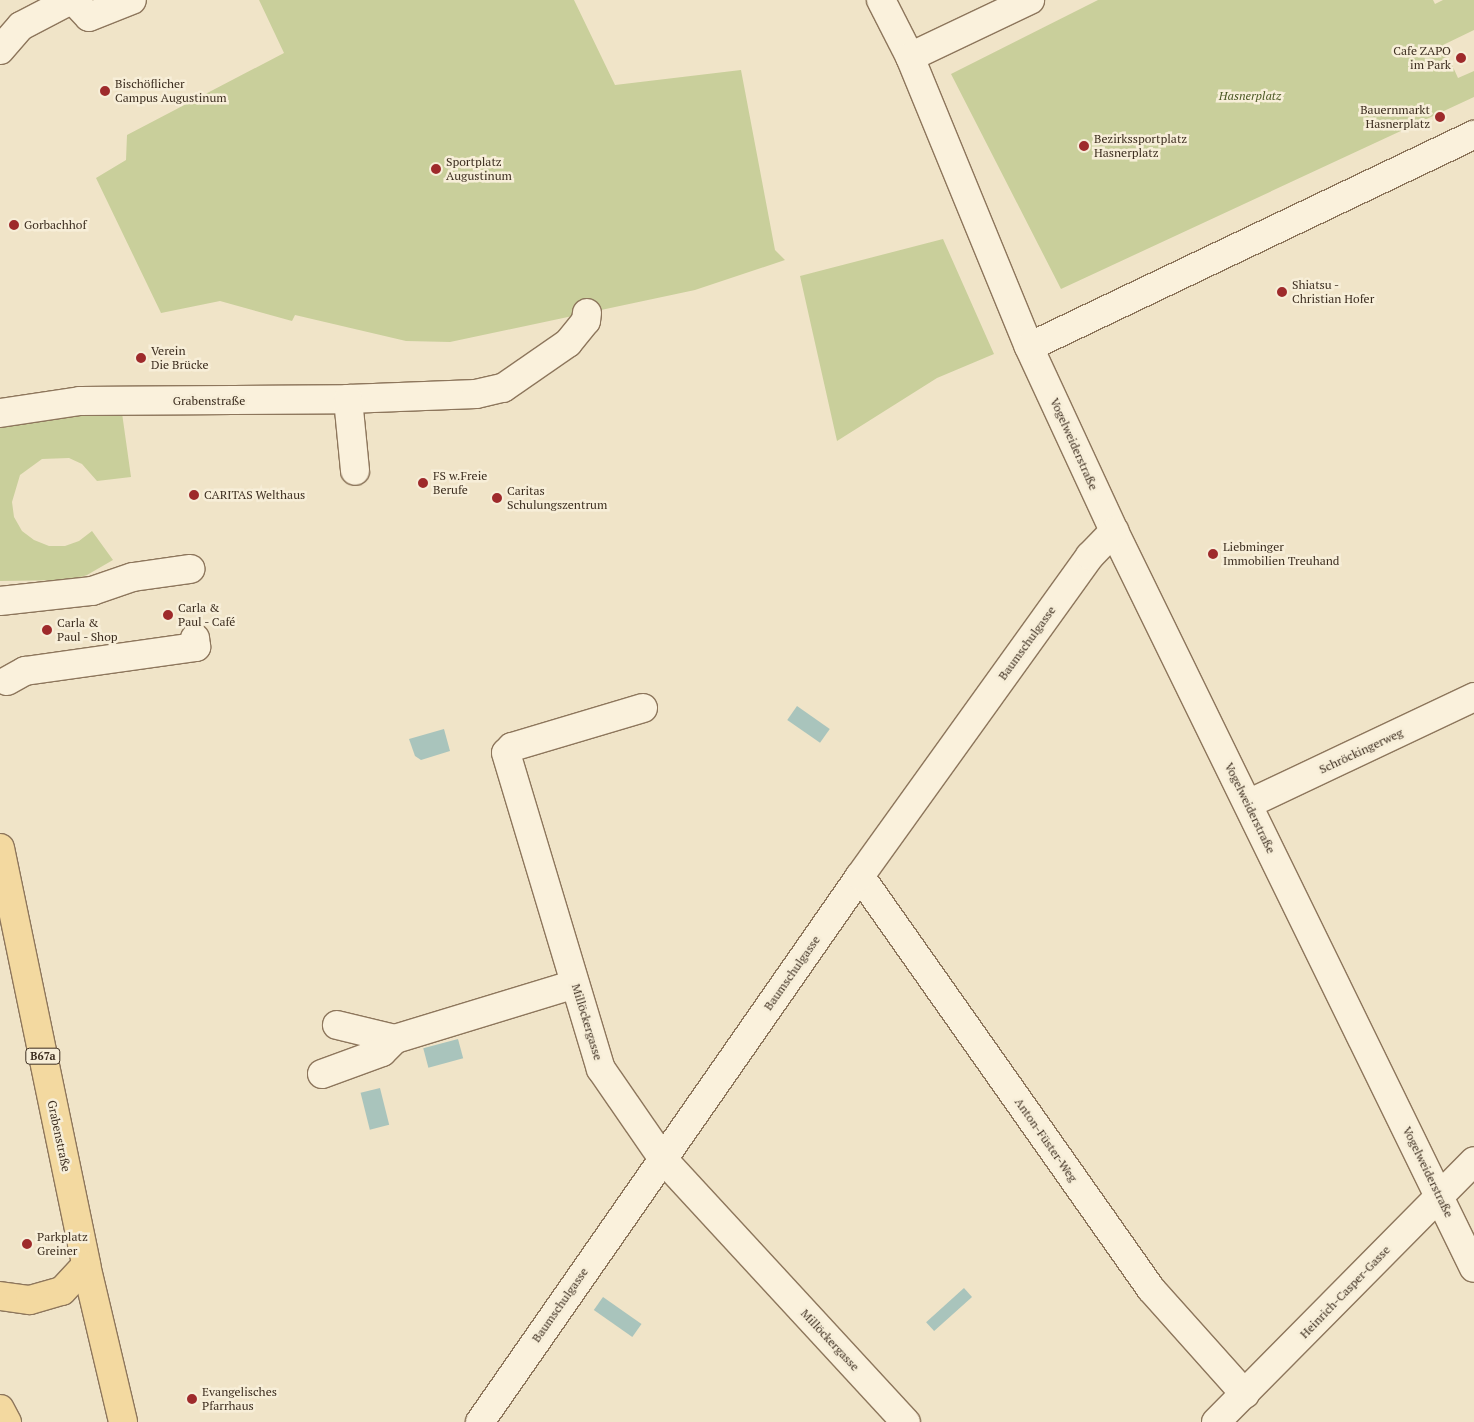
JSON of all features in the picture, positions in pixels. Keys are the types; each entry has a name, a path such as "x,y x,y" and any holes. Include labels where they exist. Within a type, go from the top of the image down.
{"main road":[{"name":"Grabenstraße","path":"0,850 86,1265 123,1422"},
{"path":"0,1296 30,1300 62,1291 86,1265"},
{"path":"0,1409 7,1422"}],"street":[{"path":"0,50 21,26 72,0 89,18 132,0"},
{"path":"881,0 910,57 1030,347 1474,135"},
{"path":"910,57 1030,0"},
{"name":"Grabenstraße","path":"0,413 80,401 348,399 476,394 503,388 568,343 586,322 587,313"},
{"name":"Vogelweiderstraße","path":"1030,347 1114,531 1474,1268"},
{"path":"348,399 355,471"},
{"name":"Baumschulgasse","path":"480,1422 860,876 1090,556 1114,531"},
{"path":"0,601 92,591 133,577 190,570"},
{"path":"7,681 25,671 196,647 195,638"},
{"name":"Schröckingerweg","path":"1248,804 1474,697"},
{"name":"Millöckergasse","path":"643,708 512,747 506,753 601,1069 662,1159 906,1422"},
{"name":"Anton-Füster-Weg","path":"860,876 1152,1289 1245,1394"},
{"path":"322,1074 382,1052 395,1039 575,984"},
{"path":"337,1025 395,1039"},
{"name":"Heinrich-Casper-Gasse","path":"1216,1422 1474,1161"}],"green space":[{"name":"Sportplatz Augustinum","path":"259,0 574,0 615,85 741,70 775,250 785,260 695,290 450,342 406,341 295,315 292,321 220,301 161,313 96,178 126,160 127,135 284,53"},
{"name":"Hasnerplatz","path":"1098,0 1433,0 1435,4 1443,0 1474,0 1474,30 1443,45 1458,78 1474,71 1474,97 1061,289 951,74"},
{"path":"943,239 994,354 937,378 837,441 800,276"},
{"path":"105,412 122,413 131,477 97,481 82,464 69,458 42,459 20,475 12,502 14,517 22,531 34,540 49,546 65,546 79,541 92,531 113,560 87,575 71,580 0,581 0,427"}],"water":[{"path":"797,706 830,729 820,743 787,720"},
{"path":"444,729 450,751 421,760 415,756 409,739"},
{"path":"458,1039 463,1058 428,1068 423,1048"},
{"path":"380,1088 389,1125 370,1130 361,1093"},
{"path":"964,1288 972,1297 934,1331 926,1322"},
{"path":"603,1297 642,1324 632,1337 594,1310"}],"place":[{"name":"Cafe ZAPO im Park","path":"1461,58"},
{"name":"Bischöflicher Campus Augustinum","path":"105,91"},
{"name":"Bauernmarkt Hasnerplatz","path":"1440,117"},
{"name":"Bezirkssportplatz Hasnerplatz","path":"1084,146"},
{"name":"Sportplatz Augustinum","path":"436,169"},
{"name":"Gorbachhof","path":"14,225"},
{"name":"Shiatsu - Christian Hofer","path":"1282,292"},
{"name":"Verein Die Brücke","path":"141,358"},
{"name":"FS w.Freie Berufe","path":"423,483"},
{"name":"CARITAS Welthaus","path":"194,495"},
{"name":"Caritas Schulungszentrum","path":"497,498"},
{"name":"Liebminger Immobilien Treuhand","path":"1213,554"},
{"name":"Carla & Paul - Café","path":"168,615"},
{"name":"Carla & Paul - Shop","path":"47,630"},
{"name":"Parkplatz Greiner","path":"27,1244"},
{"name":"Evangelisches Pfarrhaus","path":"192,1399"}]}
